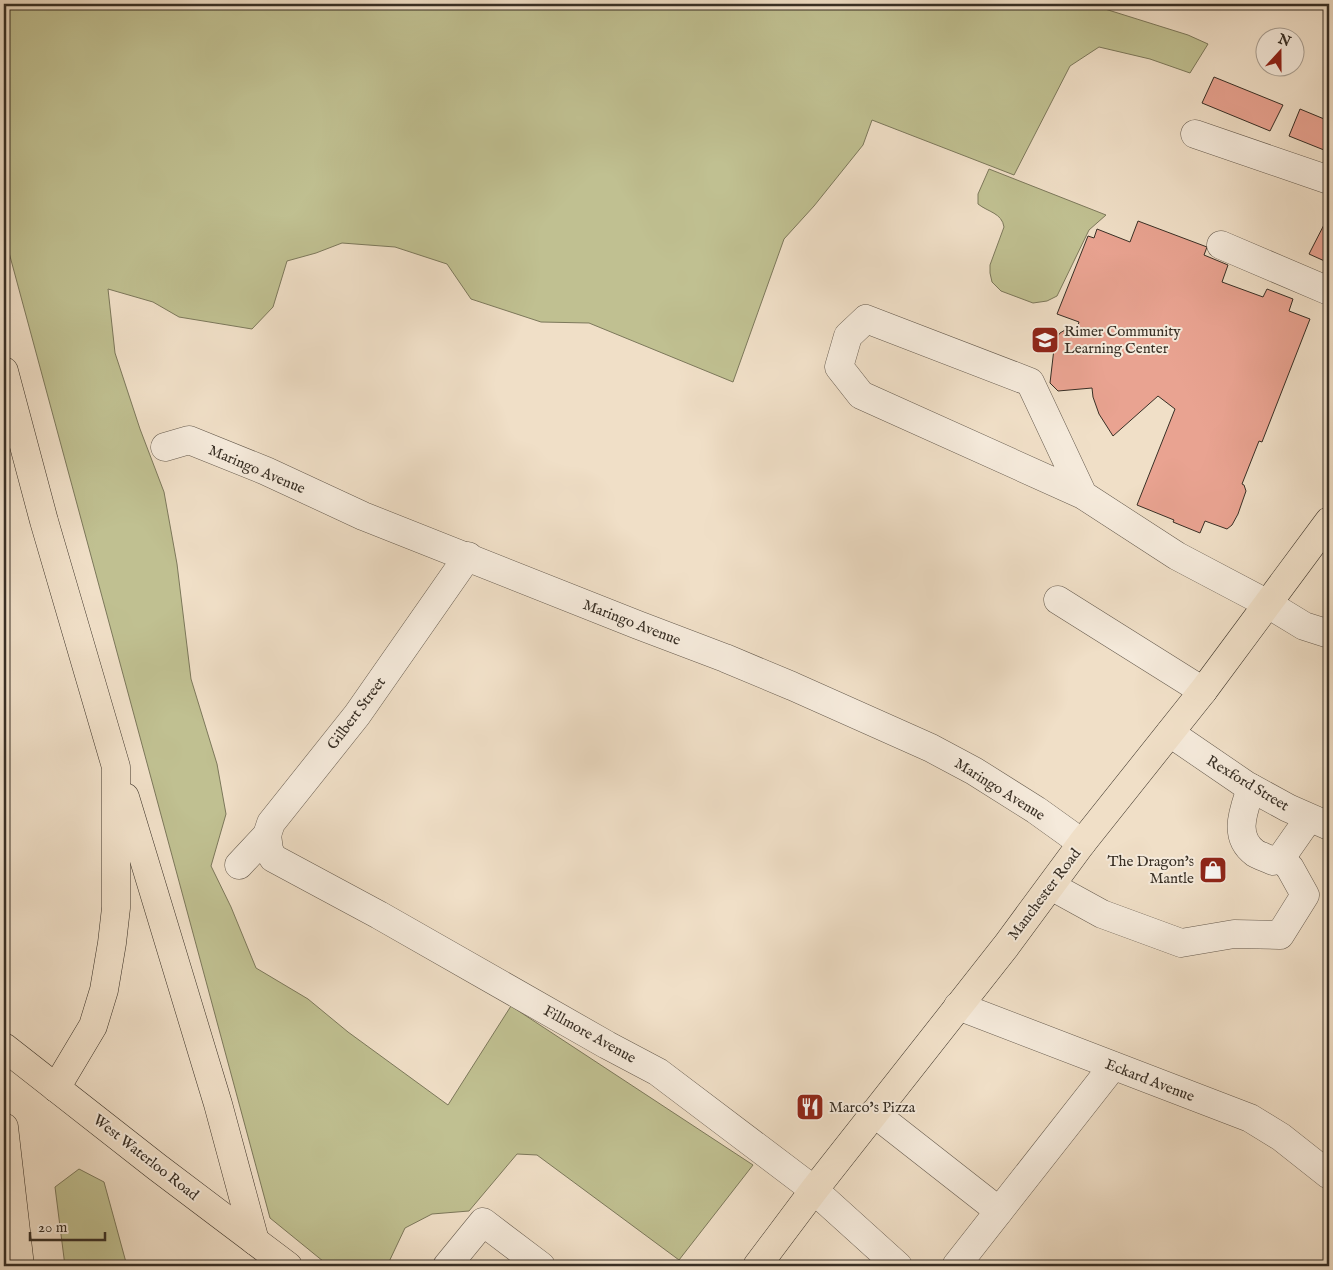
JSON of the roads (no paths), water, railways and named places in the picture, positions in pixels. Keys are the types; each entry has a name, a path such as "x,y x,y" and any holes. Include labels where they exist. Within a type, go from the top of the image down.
{"main road":[{"path":"4,371 44,521 218,1104 256,1241"},
{"name":"Manchester Road","path":"757,1266 1051,886 1082,843 1170,733 1329,521"},
{"path":"56,1088 93,1026 104,990 116,908 116,767"},
{"name":"West Waterloo Road","path":"4,1047 288,1266"},
{"path":"5,1140 20,1266"}],"street":[{"path":"1195,134 1329,180"},
{"path":"1221,246 1329,291"},
{"path":"1083,494 1030,382 866,319 848,336 839,367 862,395 1083,494 1177,556 1268,604 1304,626 1329,634"},
{"name":"Maringo Avenue","path":"165,447 189,440 266,471 363,516 468,556 638,626 726,658 931,748 982,776 1036,810 1082,843"},
{"name":"Gilbert Street","path":"239,865 267,834 271,823 357,715 468,556"},
{"path":"1058,600 1203,690"},
{"name":"Rexford Street","path":"1170,733 1251,788 1319,822"},
{"path":"1251,788 1241,821 1242,838 1255,852 1273,861 1281,858 1319,822"},
{"name":"Fillmore Avenue","path":"267,834 269,850 274,858 658,1072 814,1190 898,1266"},
{"path":"1051,886 1102,914 1181,943 1234,934 1280,935 1305,895 1290,868 1281,858"},
{"name":"Eckard Avenue","path":"958,1006 1250,1118 1281,1137 1329,1175"},
{"path":"956,1266 1113,1066"},
{"path":"874,1113 999,1210"},
{"path":"447,1266 483,1222 540,1266"}],"place":[{"name":"Rimer Community Learning Center","path":"1045,340"},
{"name":"The Dragon's Mantle","path":"1213,870"},
{"name":"Marco's Pizza","path":"810,1107"}]}
